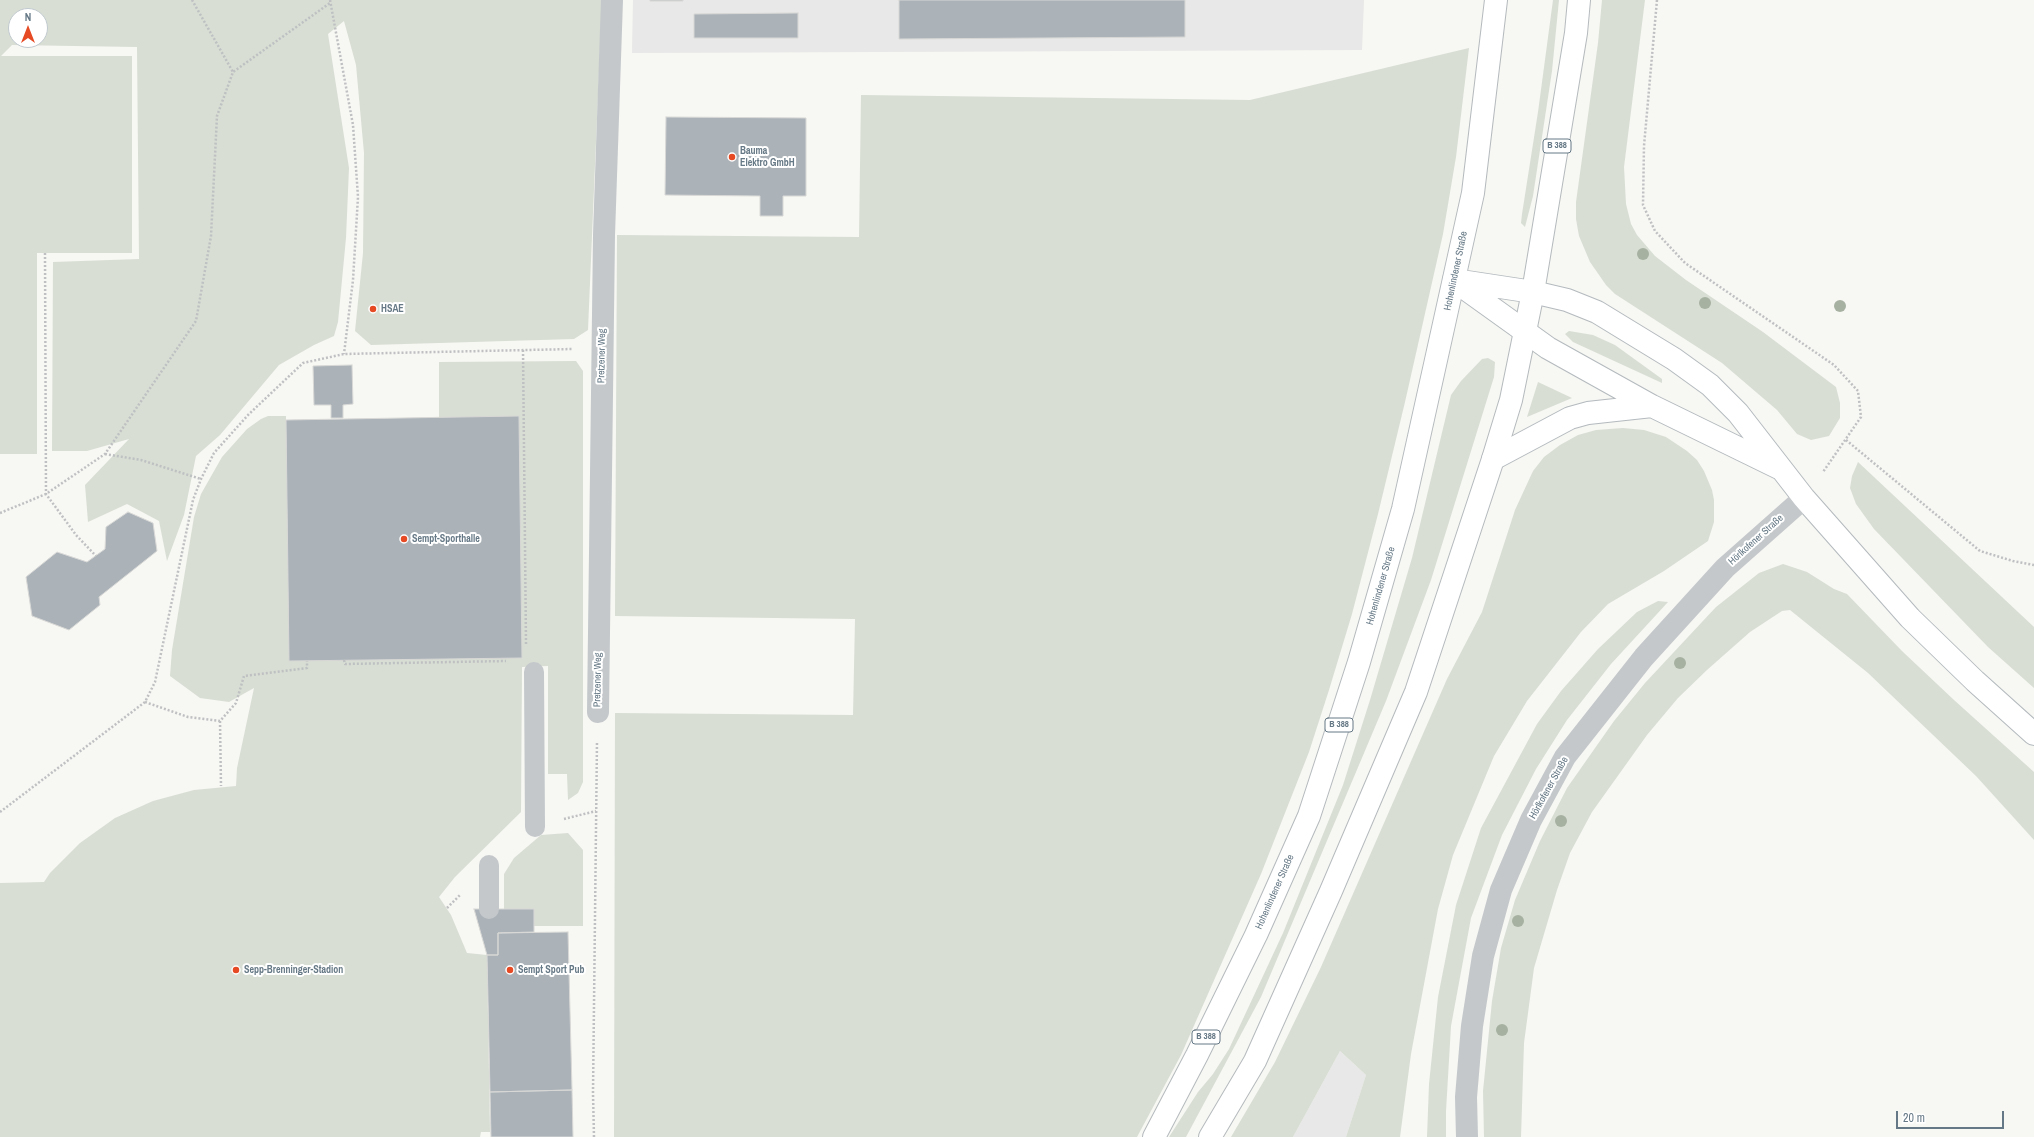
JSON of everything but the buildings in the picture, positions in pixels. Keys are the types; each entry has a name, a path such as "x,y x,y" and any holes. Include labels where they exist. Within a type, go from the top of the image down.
{"main road":[{"name":"Hohenlindener Straße","path":"1154,1137 1197,1055 1253,942 1309,816 1359,662 1402,509 1473,193 1496,0"},
{"name":"B 388","path":"1210,1137 1255,1061 1334,884 1416,692 1493,459 1511,400 1533,292 1576,33 1579,0"},
{"path":"1454,280 1533,292 1567,300 1597,312 1674,359 1704,380 1738,413 1804,498 1910,618 1975,681 2034,734"},
{"path":"1454,280 1525,333 1548,348 1652,406 1783,471"},
{"path":"1493,459 1570,418 1588,413 1652,406"}],"street":[{"name":"Pretzener Weg","path":"598,712 604,235 612,0"},
{"name":"Hörlkofener Straße","path":"1467,1137 1466,1097 1471,1034 1483,956 1501,890 1531,820 1565,757 1644,657 1726,568 1804,498"}],"lane":[{"path":"534,672 535,828"},
{"path":"489,865 489,909"}],"path":[{"path":"192,0 233,72"},
{"path":"1657,0 1644,146 1643,205 1655,232 1685,263 1834,365 1858,391 1861,417 1804,498"},
{"path":"0,513 46,494 105,454 196,321 211,236 216,116 233,72 330,1 353,125 358,196 353,280 344,354"},
{"path":"45,253 46,494 76,535 96,556"},
{"path":"0,812 145,702 155,682 193,500 201,479 214,453 248,415 303,363 344,354 602,348"},
{"path":"523,350 526,645"},
{"path":"1846,440 1980,551 2013,561 2034,565"},
{"path":"105,454 140,460 201,479"},
{"path":"221,786 220,721 236,703 244,676 307,668 307,660"},
{"path":"344,660 345,664 510,661"},
{"path":"145,702 188,717 220,721"},
{"path":"594,1137 593,1085 598,712"}],"shaded area":[{"path":"0,0 602,0 588,330 574,339 371,345 355,331 363,253 364,153 356,65 344,21 328,34 349,168 346,238 338,322 334,336 314,345 279,365 220,435 196,456 184,515 167,561 159,521 127,504 88,522 85,485 129,439 87,451 52,451 53,262 139,259 137,47 48,46 48,8 8,8 9,48 1,56 132,56 132,253 37,253 37,454 0,454"},
{"path":"633,0 1364,0 1362,50 632,53"},
{"path":"1553,0 1559,0 1552,71 1533,196 1525,227 1521,223 1522,214 1538,112"},
{"path":"1602,0 1645,0 1624,167 1626,204 1631,224 1637,235 1655,256 1686,280 1763,332 1836,387 1840,403 1840,418 1829,436 1811,440 1797,434 1777,410 1722,363 1615,294 1606,285 1590,262 1579,236 1576,219 1576,202 1598,43"},
{"path":"1469,48 1456,157 1443,234 1378,514 1352,614 1329,690 1309,752 1261,874 1181,1055 1137,1137 614,1137 615,713 853,715 855,619 615,616 617,235 859,237 861,95 1250,100"},
{"path":"1569,331 1593,335 1615,345 1662,379 1662,383 1573,342 1565,334"},
{"path":"1488,358 1495,362 1494,377 1431,580 1386,701 1261,997 1186,1137 1169,1137 1198,1092 1213,1074 1229,1049 1283,933 1343,785 1370,700 1412,558 1451,395 1461,381 1482,359"},
{"path":"576,361 583,371 583,782 578,793 568,800 567,774 548,774 548,666 522,667 521,812 455,877 439,897 451,915 467,953 487,955 490,1132 481,1132 480,1137 0,1137 0,883 44,882 50,873 80,843 115,818 153,801 194,790 236,786 237,768 254,688 229,702 200,698 170,676 172,650 194,517 201,494 222,457 247,429 261,419 268,416 286,416 289,660 439,418 439,362"},
{"path":"1538,382 1572,398 1527,417"},
{"path":"1623,428 1644,430 1666,437 1687,451 1697,460 1704,471 1712,490 1714,500 1714,522 1708,541 1664,571 1608,604 1581,632 1527,701 1494,756 1453,855 1438,909 1411,1054 1400,1137 1346,1137 1366,1075 1340,1051 1293,1137 1231,1137 1275,1062 1321,967 1447,679 1482,612 1515,510 1533,471 1544,457 1560,445 1578,435 1596,430"},
{"path":"1858,462 2034,627 2034,688 1988,647 1874,529 1856,504 1850,488 1852,476"},
{"path":"1783,564 1807,572 1834,589 1847,594 1902,651 2034,772 2034,840 1976,776 1868,673 1790,610 1782,611 1750,632 1678,698 1647,735 1592,812 1570,853 1557,890 1534,968 1524,1043 1521,1137 1484,1137 1483,1091 1492,1001 1501,948 1515,900 1540,841 1567,788 1614,721 1645,683 1716,607 1759,573"},
{"path":"1658,601 1668,602 1611,664 1567,720 1536,769 1502,835 1471,918 1451,1026 1446,1137 1427,1137 1429,1084 1438,997 1456,905 1481,828 1537,724 1561,691 1598,649 1637,612"},
{"path":"568,833 583,850 583,926 534,926 534,909 504,909 504,874 514,858 541,835"},
{"path":"1340,1051 1366,1075 1346,1137 1293,1137"}],"place":[{"name":"Bauma Elektro GmbH","path":"732,157"},
{"name":"HSAE","path":"373,309"},
{"name":"Sempt-Sporthalle","path":"404,539"},
{"name":"Sepp-Brenninger-Stadion","path":"236,970"},
{"name":"Sempt Sport Pub","path":"510,970"}]}
